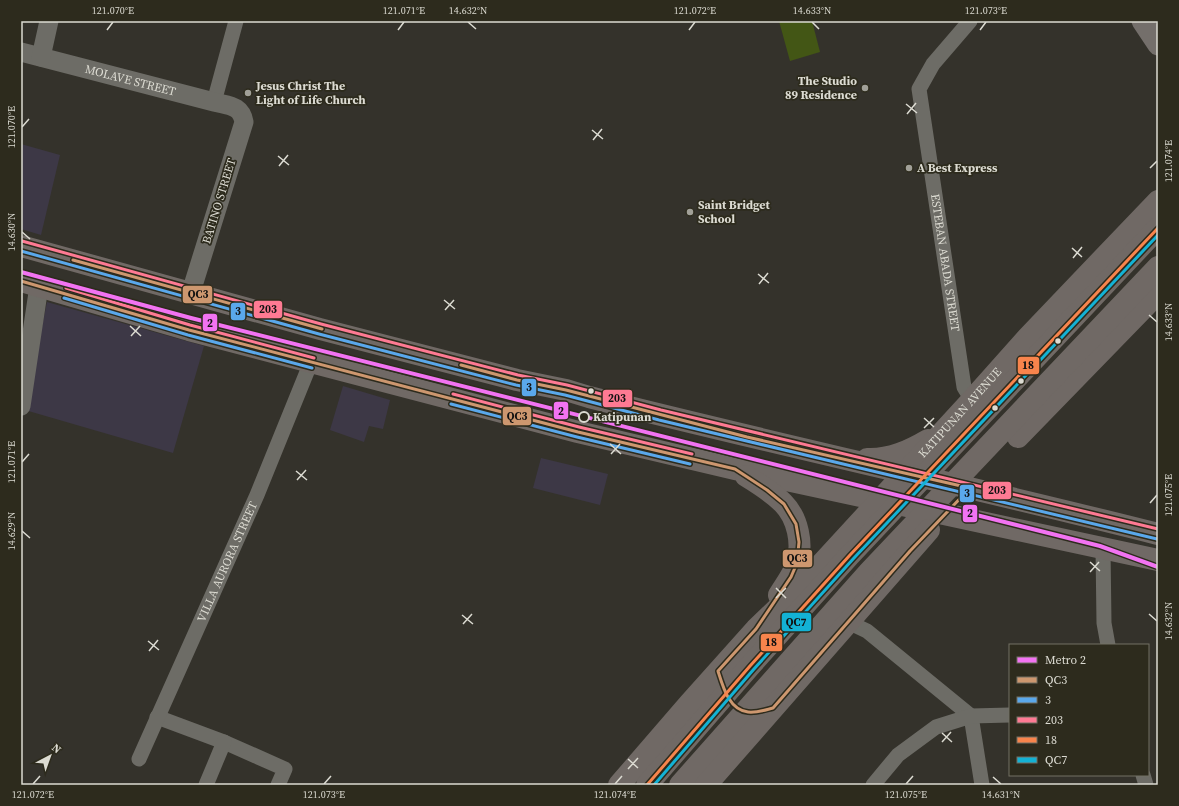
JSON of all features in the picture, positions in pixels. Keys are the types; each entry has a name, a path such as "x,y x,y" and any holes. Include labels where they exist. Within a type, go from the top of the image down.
{"main road":[{"path":"1142,21 1158,45"},
{"name":"KATIPUNAN AVENUE","path":"619,785 756,629 803,584 1017,350 1158,201"},
{"name":"KATIPUNAN AVENUE","path":"647,785 750,666 850,555 1158,228"},
{"path":"21,246 320,329 517,380 566,390 746,437 970,488 1158,534"},
{"path":"680,785 864,578 1158,267"},
{"path":"30,283 189,330 578,432 735,469 980,523 1158,560"},
{"path":"706,785 910,551 1158,293"},
{"path":"1067,297 1063,311 1065,321 1069,329 1076,336 1089,342 1099,344 1114,339"},
{"path":"311,362 320,329"},
{"path":"1017,350 1062,392"},
{"path":"844,459 873,460 899,455 911,450 943,431"},
{"path":"735,469 767,490 784,504 796,524 799,542 797,563 791,577 756,629"},
{"path":"910,551 948,531 980,523"},
{"path":"803,584 848,622"},
{"path":"718,671 727,698 736,707 747,713 773,708"},
{"path":"689,704 709,703 719,708 735,721 746,739"}],"street":[{"path":"41,57 49,21"},
{"path":"214,102 236,21"},
{"name":"ESTEBAN ABADA STREET","path":"970,21 933,64 919,89 964,387 972,400"},
{"name":"MOLAVE STREET","path":"21,52 214,102 239,110"},
{"name":"BATINO STREET","path":"191,292 244,122 239,110"},
{"path":"21,406 30,283"},
{"name":"VILLA AURORA STREET","path":"139,758 257,495 311,362"},
{"path":"1103,549 1104,623 1108,644"},
{"path":"848,622 867,631 971,716 982,785"},
{"path":"873,785 898,755 936,727 971,716 1009,715"},
{"path":"157,717 224,742 285,769 278,785"},
{"path":"206,785 224,742"}],"shaded area":[{"path":"21,144 60,155 41,235 21,229"},
{"path":"47,302 204,346 173,453 25,410"},
{"path":"343,386 390,400 383,429 369,426 364,442 330,430"},
{"path":"541,458 608,474 600,505 533,488"}],"green space":[{"path":"779,21 812,21 820,52 790,61"}],"metro line":[{"name":"2","path":"21,272 191,318 1100,546 1158,567"}],"transit line":[{"name":"18","path":"647,785 750,666 850,555 1158,228"},
{"name":"QC7","path":"654,785 754,669 854,558 1158,235"},
{"name":"203","path":"22,241 321,324 518,375 567,385 661,410 1158,529"},
{"name":"3","path":"21,251 319,334 516,385 565,395 659,420 1157,539"},
{"name":"QC3","path":"73,260 322,329"},
{"name":"QC3","path":"21,281 189,330 578,432 735,469 767,490 784,504 796,524 799,542 797,563 791,577 756,629 718,671 731,702 741,710 748,712 758,712 773,708 910,551 970,488"},
{"name":"203","path":"66,288 190,325 314,358"},
{"name":"3","path":"64,298 188,335 312,368"},
{"name":"QC3","path":"461,365 517,380 566,390 747,437 970,488"},
{"name":"203","path":"453,394 579,427 692,454"},
{"name":"3","path":"451,404 577,437 690,464"}],"place":[{"name":"The Studio 89 Residence","path":"865,88"},
{"name":"Jesus Christ The Light of Life Church","path":"248,93"},
{"name":"A Best Express","path":"909,168"},
{"name":"Saint Bridget School","path":"690,212"},
{"name":"Katipunan","path":"584,417"}]}
